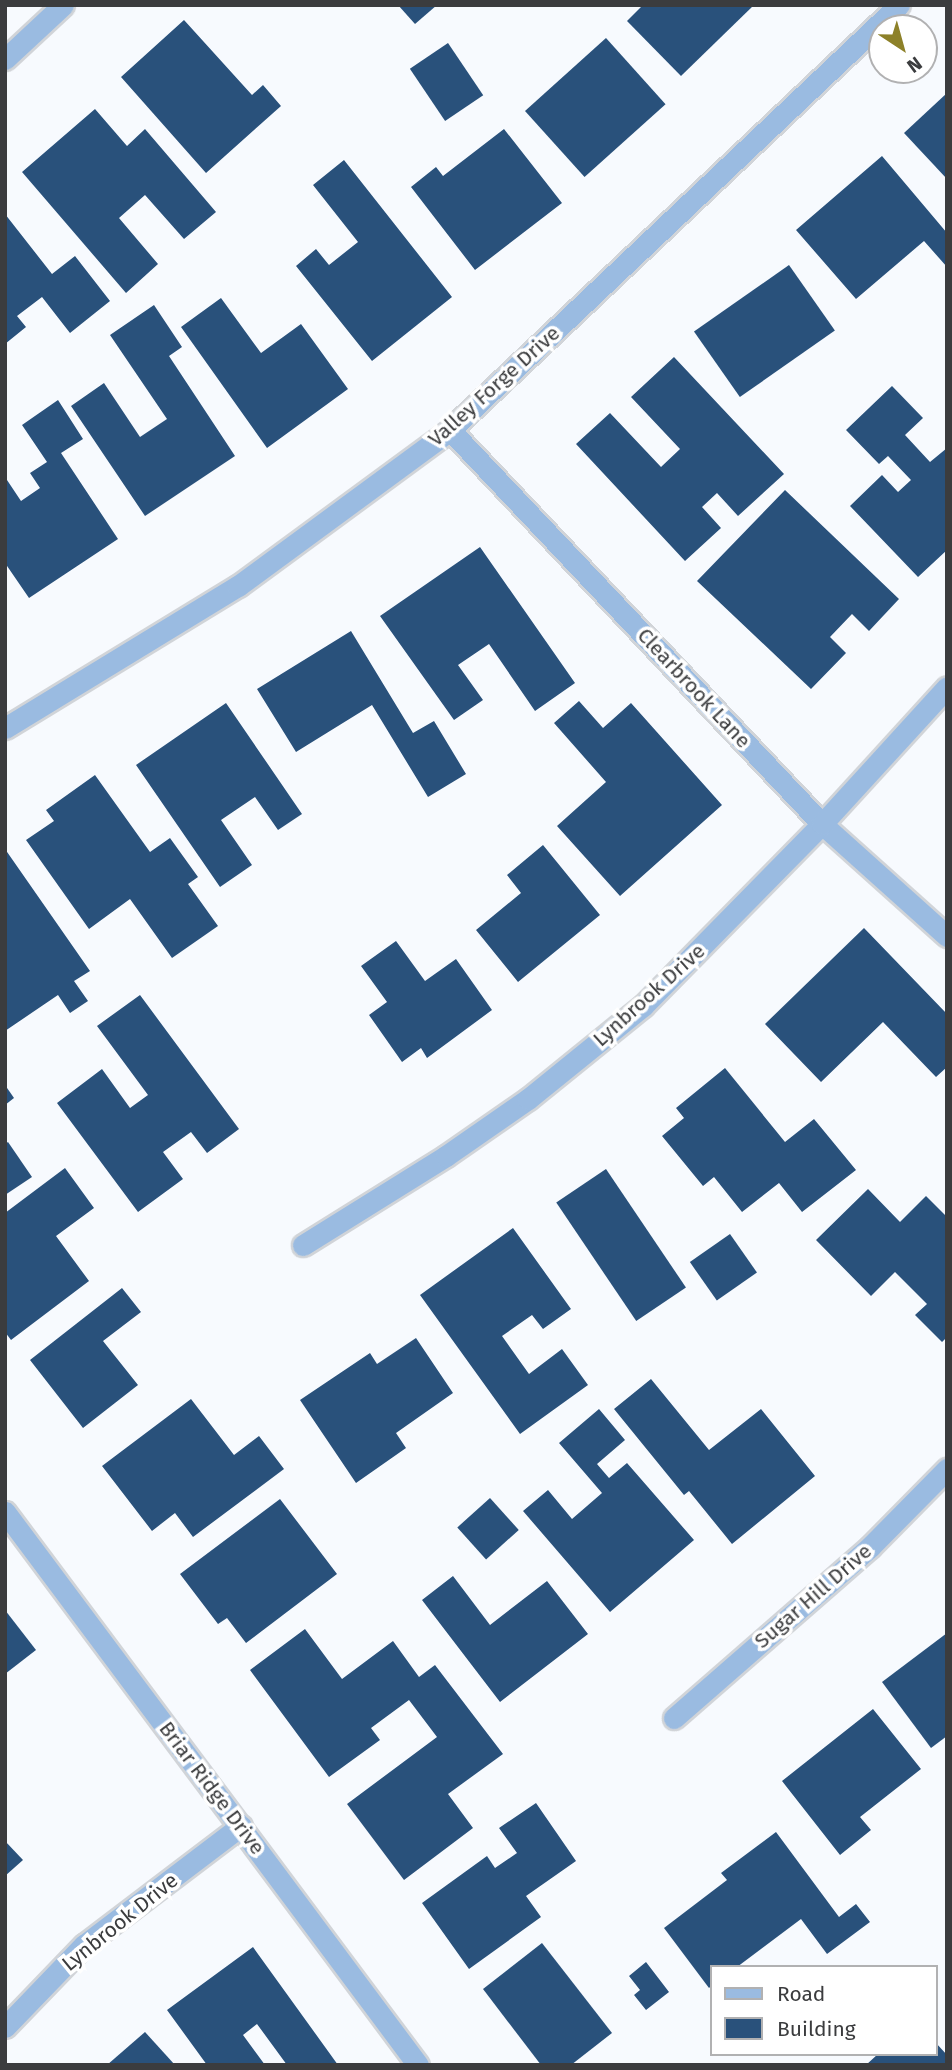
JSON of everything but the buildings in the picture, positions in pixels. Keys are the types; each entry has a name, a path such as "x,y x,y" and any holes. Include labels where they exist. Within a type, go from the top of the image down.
{"street":[{"path":"5,59 63,5"},
{"name":"Valley Forge Drive","path":"5,728 238,586 450,430 899,5"},
{"name":"Clearbrook Lane","path":"450,430 822,824 947,936"},
{"name":"Lynbrook Drive","path":"303,1245 446,1156 528,1099 643,1006 822,824 947,687"},
{"name":"Sugar Hill Drive","path":"674,1718 870,1547 947,1469"},
{"name":"Briar Ridge Drive","path":"5,1512 418,2065"},
{"name":"Lynbrook Drive","path":"5,2027 84,1945 241,1826"}]}
